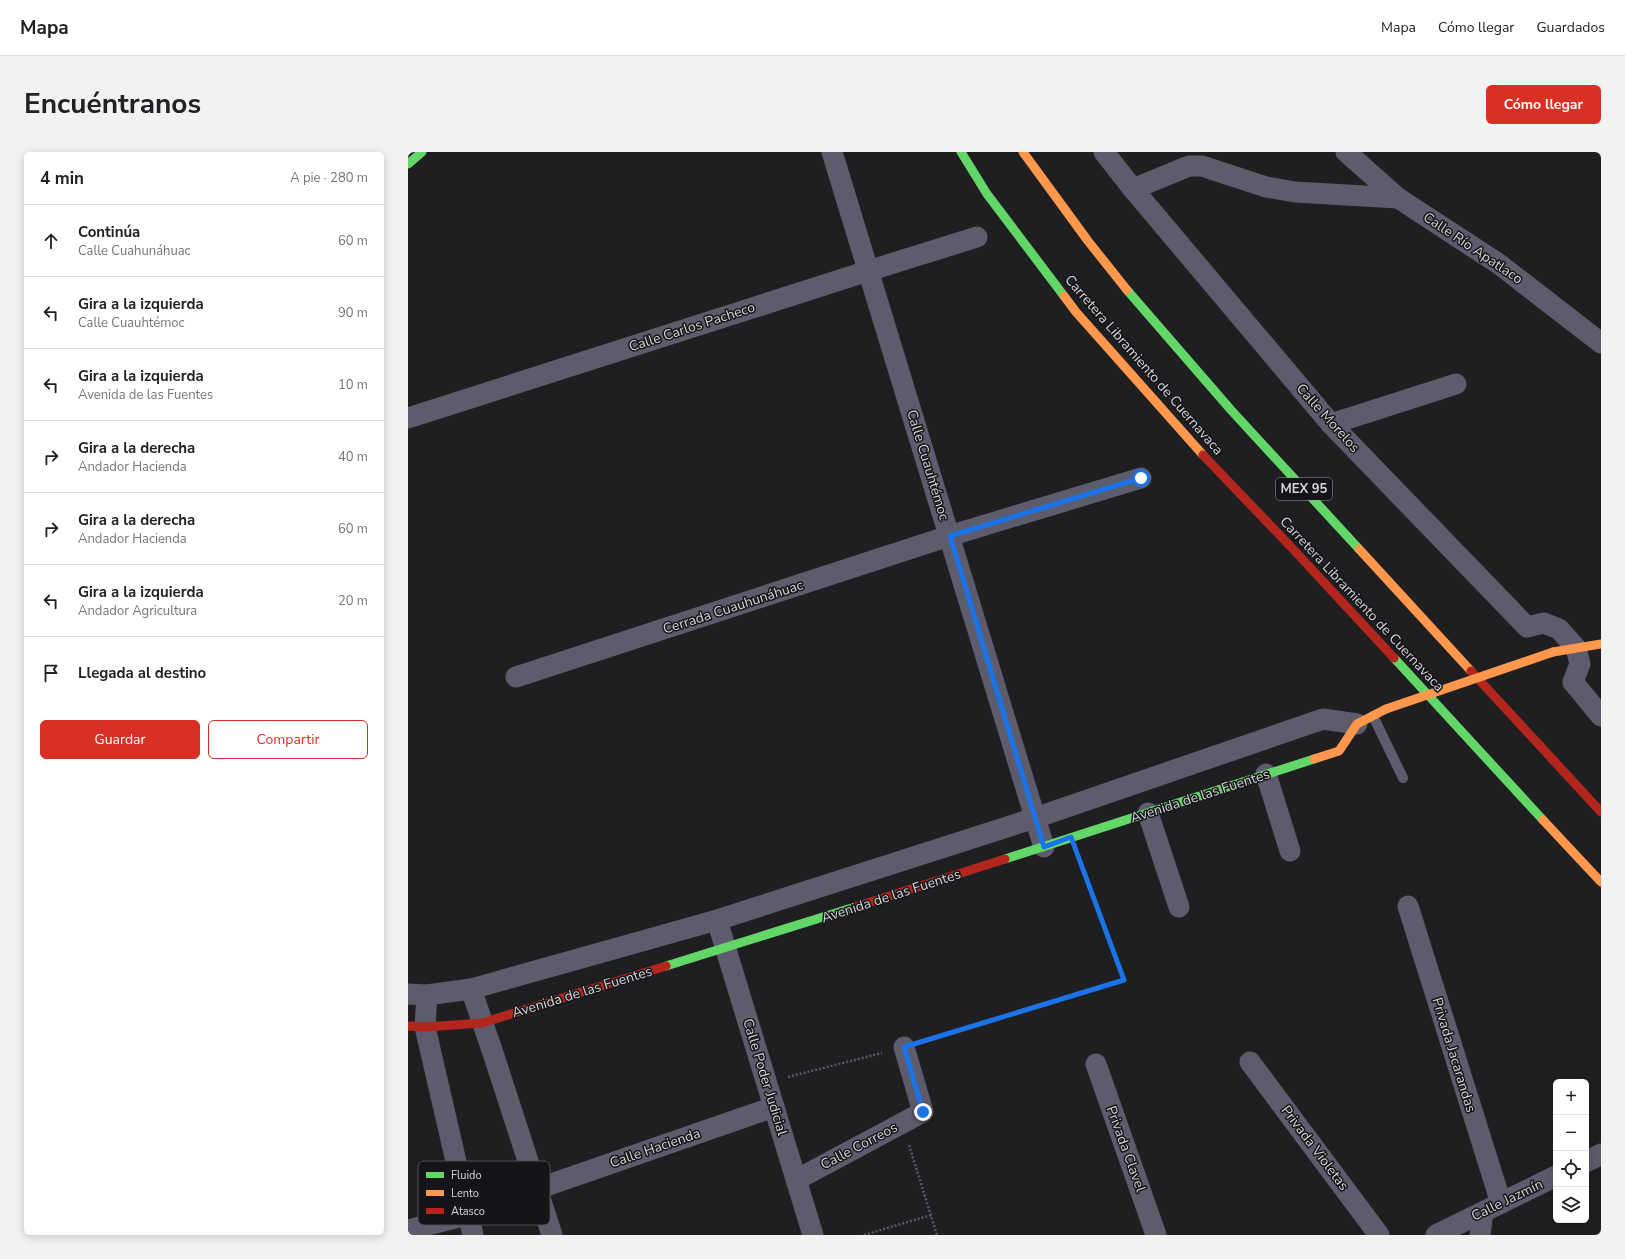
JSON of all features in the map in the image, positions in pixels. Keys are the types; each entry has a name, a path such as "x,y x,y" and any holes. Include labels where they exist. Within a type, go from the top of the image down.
{"main road":[{"path":"408,164 422,152"},
{"name":"Carretera Libramiento de Cuernavaca","path":"961,152 987,194 1076,312 1199,450 1292,548 1601,882"},
{"name":"MEX 95","path":"1023,152 1129,294 1258,439 1601,812"},
{"name":"Avenida de las Fuentes","path":"417,1026 482,1023 726,948 1044,847 1339,751 1365,720 1386,709 1553,652 1601,644"}],"street":[{"name":"Calle Cuauhtémoc","path":"832,152 1044,847"},
{"name":"Calle Morelos","path":"1104,152 1133,189 1331,424 1527,627 1544,623 1559,629 1576,648"},
{"name":"Calle Río Apatlaco","path":"1346,152 1398,198 1499,264 1601,342"},
{"path":"1133,189 1189,166 1202,166 1266,187 1295,192 1398,198"},
{"name":"Calle Carlos Pacheco","path":"408,418 977,237"},
{"path":"1331,424 1456,384"},
{"name":"Cerrada Cuauhunáhuac","path":"516,678 950,536 1141,478"},
{"path":"1576,648 1580,664 1573,682 1601,716"},
{"path":"453,1161 417,1026 417,994 471,989 717,920 1035,818 1323,719 1365,720"},
{"path":"1266,774 1290,851"},
{"path":"1148,813 1179,907"},
{"name":"Privada Jacarandas","path":"1408,906 1492,1207"},
{"name":"Calle Poder Judicial","path":"717,920 813,1235"},
{"path":"471,989 528,1161"},
{"name":"Calle Correos","path":"796,1180 923,1112 904,1047"},
{"name":"Privada Violetas","path":"1250,1062 1379,1235"},
{"name":"Privada Clavel","path":"1096,1064 1156,1235"},
{"name":"Calle Hacienda","path":"550,1185 774,1107"},
{"path":"1589,1160 1601,1154"},
{"name":"Calle Jazmín","path":"1436,1235 1553,1177"},
{"path":"1480,1235 1492,1207"},
{"path":"408,1230 428,1225"},
{"path":"470,1225 473,1235"},
{"path":"549,1225 552,1235"}],"lane":[{"path":"1365,720 1403,778"}],"path":[{"path":"767,1083 904,1047 1124,980 1071,837"},
{"path":"902,1123 937,1235"},
{"path":"864,1235 931,1215"}],"traffic: fast":[{"path":"408,164 422,152"},
{"path":"961,152 987,194 1064,296"},
{"path":"1127,290 1231,410 1359,549"},
{"path":"1394,658 1543,820"},
{"path":"1005,859 1314,759"},
{"path":"666,966 855,907"}],"traffic: slow":[{"path":"1023,152 1088,241 1127,290"},
{"path":"1064,296 1076,312 1203,455"},
{"path":"1359,549 1471,671"},
{"path":"1553,652 1601,644"},
{"path":"1386,709 1553,652"},
{"path":"1314,759 1339,751 1357,724 1386,709"},
{"path":"1543,820 1601,882"}],"traffic: jam":[{"path":"1203,455 1394,658"},
{"path":"1471,671 1601,812"},
{"path":"855,907 1005,859"},
{"path":"408,1026 425,1027 482,1023 666,966"}],"route":[{"path":"923,1112 904,1047 1124,980 1071,837 1044,847 950,536 1141,478"}]}
